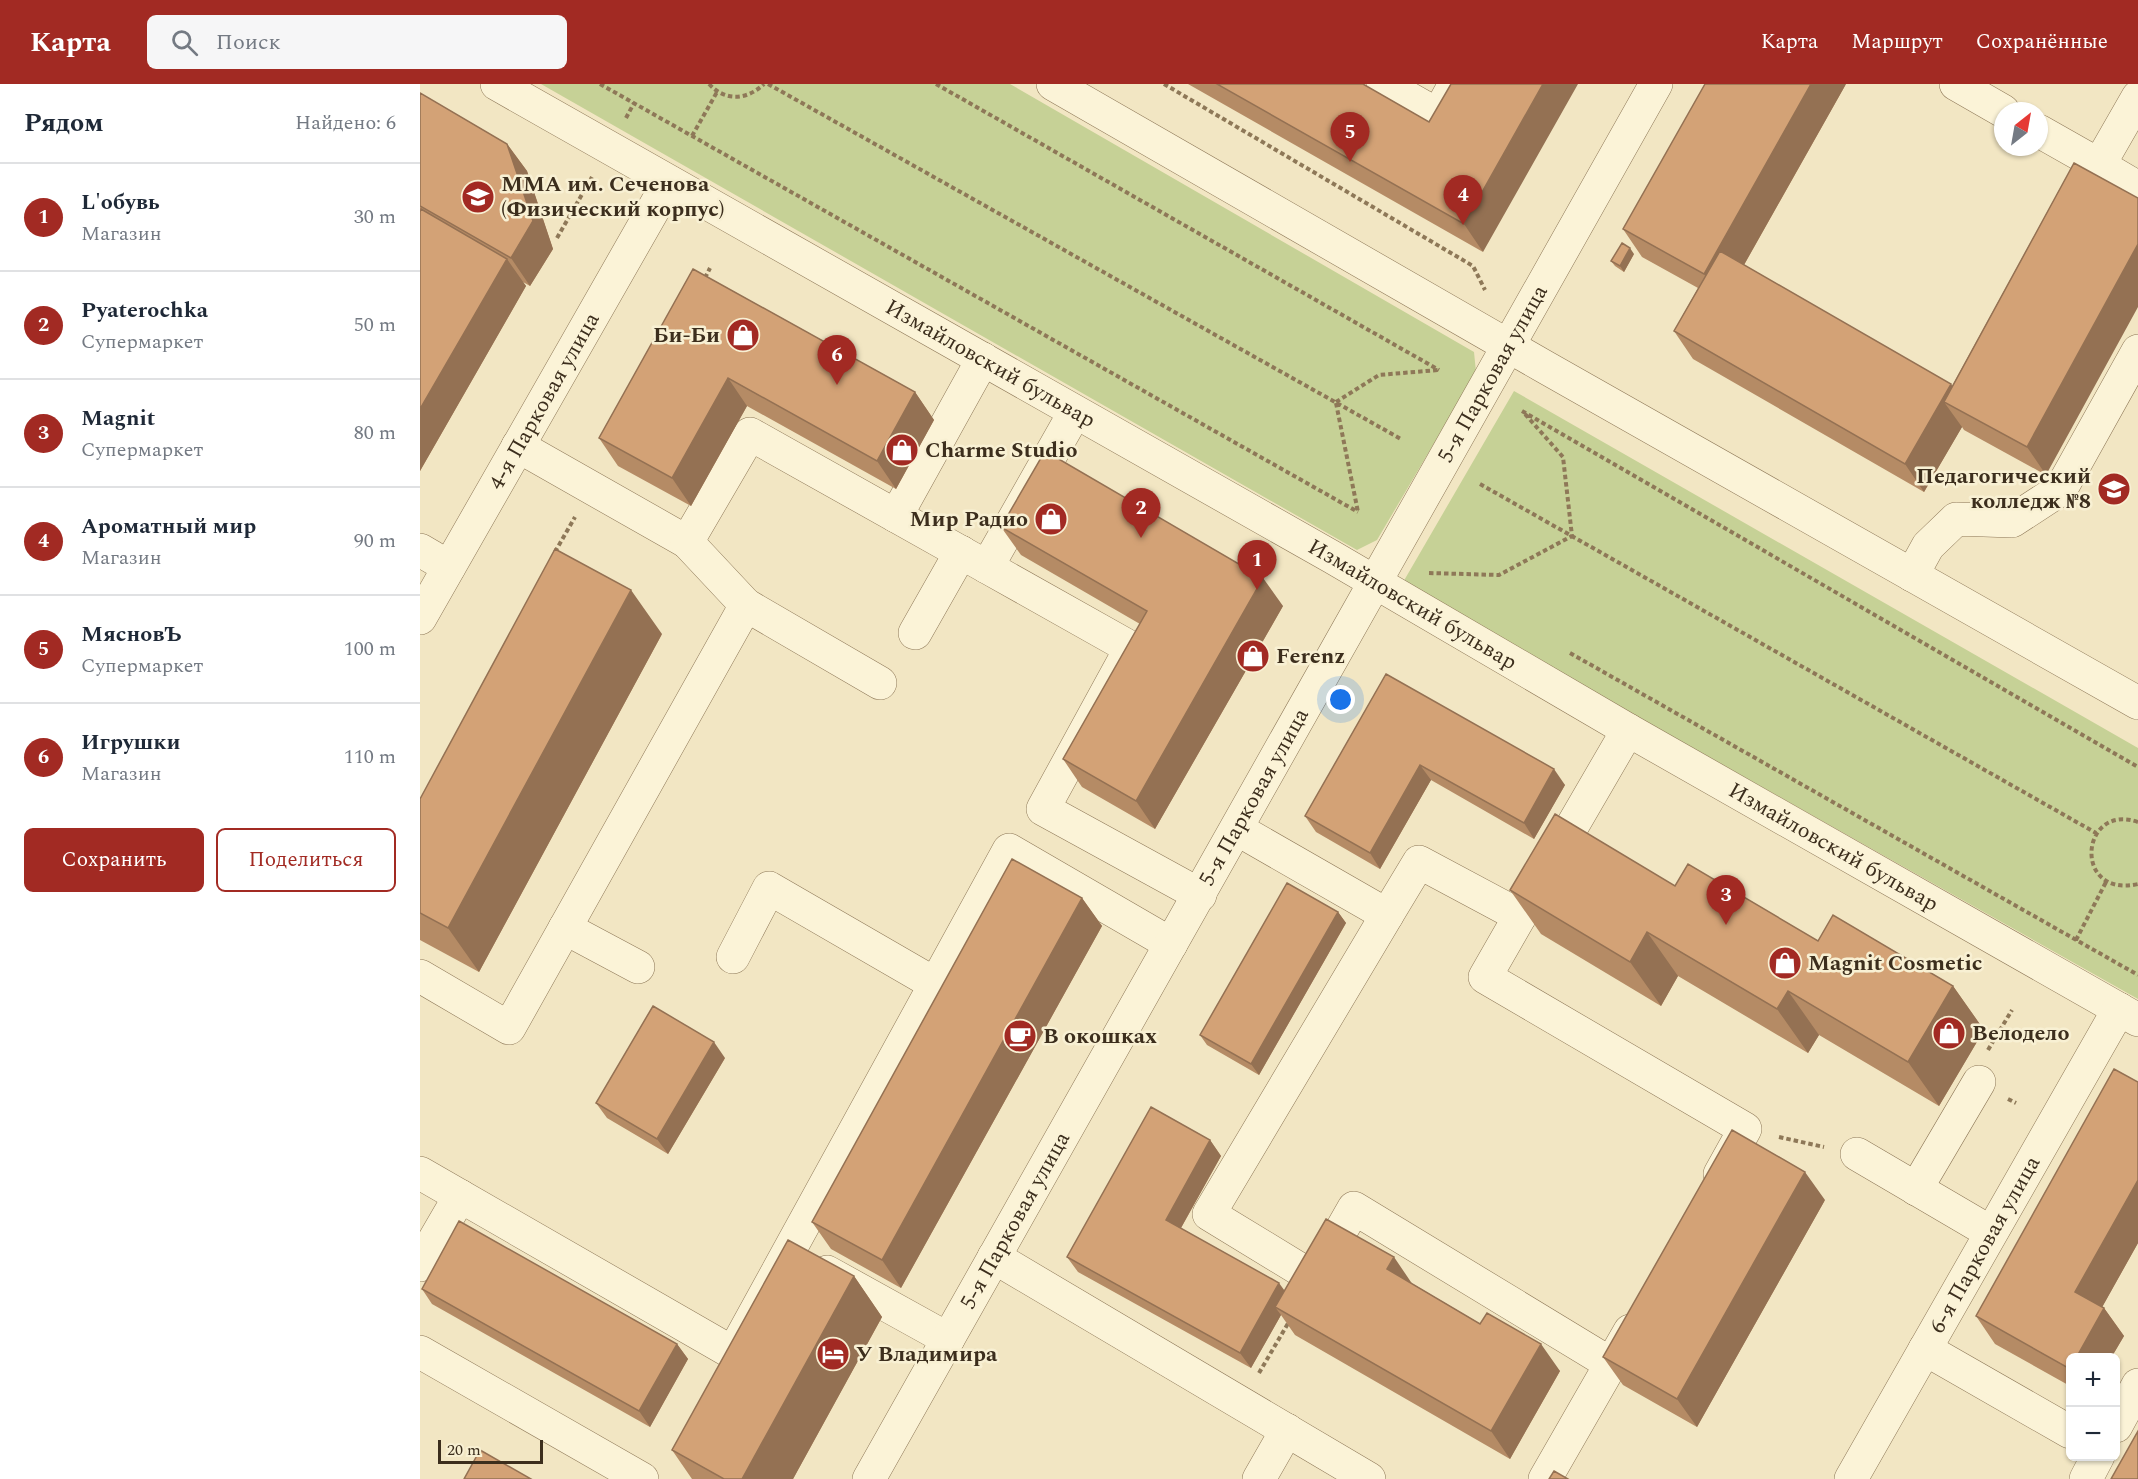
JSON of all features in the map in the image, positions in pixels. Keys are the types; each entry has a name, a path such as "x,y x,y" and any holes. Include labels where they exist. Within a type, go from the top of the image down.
{"street":[{"name":"Измайловский бульвар","path":"497,84 983,359 2128,1014"},
{"path":"1053,84 2138,703"},
{"path":"1383,84 1438,115 1455,84"},
{"name":"5-я Парковая улица","path":"869,1479 1656,84"},
{"path":"1956,84 1994,106"},
{"path":"2099,165 2138,97"},
{"path":"2048,136 2138,188"},
{"name":"4-я Парковая улица","path":"420,618 669,182"},
{"path":"1912,575 1928,546 1956,519 2012,521 2061,489 2138,351"},
{"path":"896,516 983,359"},
{"path":"915,633 974,560 1075,412"},
{"path":"687,542 750,434 1131,648 1043,809 1200,895"},
{"path":"518,446 687,542 746,605 880,683"},
{"path":"420,550 449,567"},
{"path":"420,976 509,1028 746,605"},
{"path":"1628,730 1485,977 1745,1130 1704,1201"},
{"path":"1237,829 1387,915"},
{"path":"420,1173 733,1353 1009,850 1171,944"},
{"path":"1520,916 1419,862 1209,1214 1314,1278 1354,1208 1611,1364"},
{"path":"733,957 769,888 934,984"},
{"path":"565,928 638,967"},
{"name":"6-я Парковая улица","path":"1851,1479 1990,1232 2128,1014"},
{"path":"1916,1189 1978,1082"},
{"path":"1857,1154 1990,1232"},
{"path":"420,1265 460,1196"},
{"path":"789,1251 948,1339"},
{"path":"994,1257 1369,1479"},
{"path":"1545,1479 1646,1303"},
{"path":"1924,1349 2066,1429"},
{"path":"420,1352 642,1479"},
{"path":"2120,1417 2138,1385"},
{"path":"1260,1479 1287,1430"},
{"path":"2086,1479 2095,1461"}],"path":[{"path":"600,84 1358,512 1336,402"},
{"path":"709,84 717,92 734,98 752,95 766,84 1401,439"},
{"path":"936,84 1439,370 1379,375 1336,402"},
{"path":"1164,84 1473,266 1485,290"},
{"path":"692,136 717,92"},
{"path":"704,279 710,268"},
{"path":"1572,536 1563,457 1522,411 2138,766"},
{"path":"1480,484 2096,833"},
{"path":"551,561 591,488"},
{"path":"1439,578 1429,573 1499,574 1572,536"},
{"path":"1562,648 2138,975"},
{"path":"2138,822 2127,818 2110,821 2096,833 2090,850 2094,868 2106,882 2123,887 2138,884"},
{"path":"2076,940 2106,882"},
{"path":"1745,1130 1857,1154"},
{"path":"1242,1403 1314,1278"}],"green space":[{"path":"541,84 1010,84 1474,352 1476,372 1377,540 1357,550"},
{"path":"1514,391 2138,748 2138,999 1402,584"}],"building":[{"path":"1217,84 1363,84 1429,122 1451,84 1543,84 1464,224"},
{"path":"1705,84 1811,84 1704,274 1623,229"},
{"name":"ММА им. Сеченова (Физический корпус)","path":"420,93 507,144 533,221 511,258 420,206"},
{"path":"2074,163 2138,198 2138,244 2027,447 1944,402"},
{"path":"421,209 507,259 420,409 420,212"},
{"path":"1622,243 1630,248 1620,266 1611,261"},
{"path":"1720,251 1951,384 1905,464 1674,331"},
{"path":"693,269 915,392 877,461 728,378 672,478 599,438"},
{"path":"1045,451 1263,578 1136,801 1063,759 1147,611 1001,527"},
{"path":"555,549 631,590 448,928 420,913 420,799"},
{"path":"1386,674 1554,769 1524,823 1420,765 1370,853 1305,816"},
{"path":"1555,814 1675,886 1688,864 1818,941 1833,915 1953,986 1908,1062 1788,991 1777,1009 1647,932 1630,962 1510,890"},
{"path":"1012,859 1082,898 882,1260 812,1222"},
{"path":"1287,883 1338,912 1251,1064 1200,1035"},
{"path":"653,1006 714,1042 657,1139 596,1103"},
{"path":"2114,1069 2138,1082 2138,1180 2075,1292 2104,1308 2079,1353 2066,1353 2066,1367 1976,1316"},
{"path":"1151,1107 1210,1140 1166,1220 1279,1283 1240,1353 1067,1257"},
{"path":"1732,1130 1805,1172 1677,1399 1603,1357"},
{"path":"1326,1219 1394,1257 1387,1269 1480,1324 1487,1313 1541,1344 1491,1431 1275,1307"},
{"path":"459,1221 677,1344 639,1411 422,1289"},
{"path":"788,1240 854,1276 742,1479 724,1479 672,1450"},
{"path":"2138,1431 2138,1479 2111,1479"},
{"path":"480,1450 531,1479 464,1479"},
{"path":"1554,1471 1568,1479 1549,1479"}],"place":[{"name":"МясновЪ","path":"1350,162"},
{"name":"ММА им. Сеченова (Физический корпус)","path":"478,197"},
{"name":"Ароматный мир","path":"1463,225"},
{"name":"Би-Би","path":"743,335"},
{"name":"Игрушки","path":"837,385"},
{"name":"Charme Studio","path":"902,450"},
{"name":"Педагогический колледж №8","path":"2114,489"},
{"name":"Мир Радио","path":"1051,519"},
{"name":"Pyaterochka","path":"1141,538"},
{"name":"L'обувь","path":"1257,590"},
{"name":"Ferenz","path":"1253,656"},
{"name":"Magnit","path":"1726,925"},
{"name":"Magnit Cosmetic","path":"1785,963"},
{"name":"Велодело","path":"1949,1033"},
{"name":"В окошках","path":"1020,1036"},
{"name":"У Владимира","path":"833,1354"}]}
